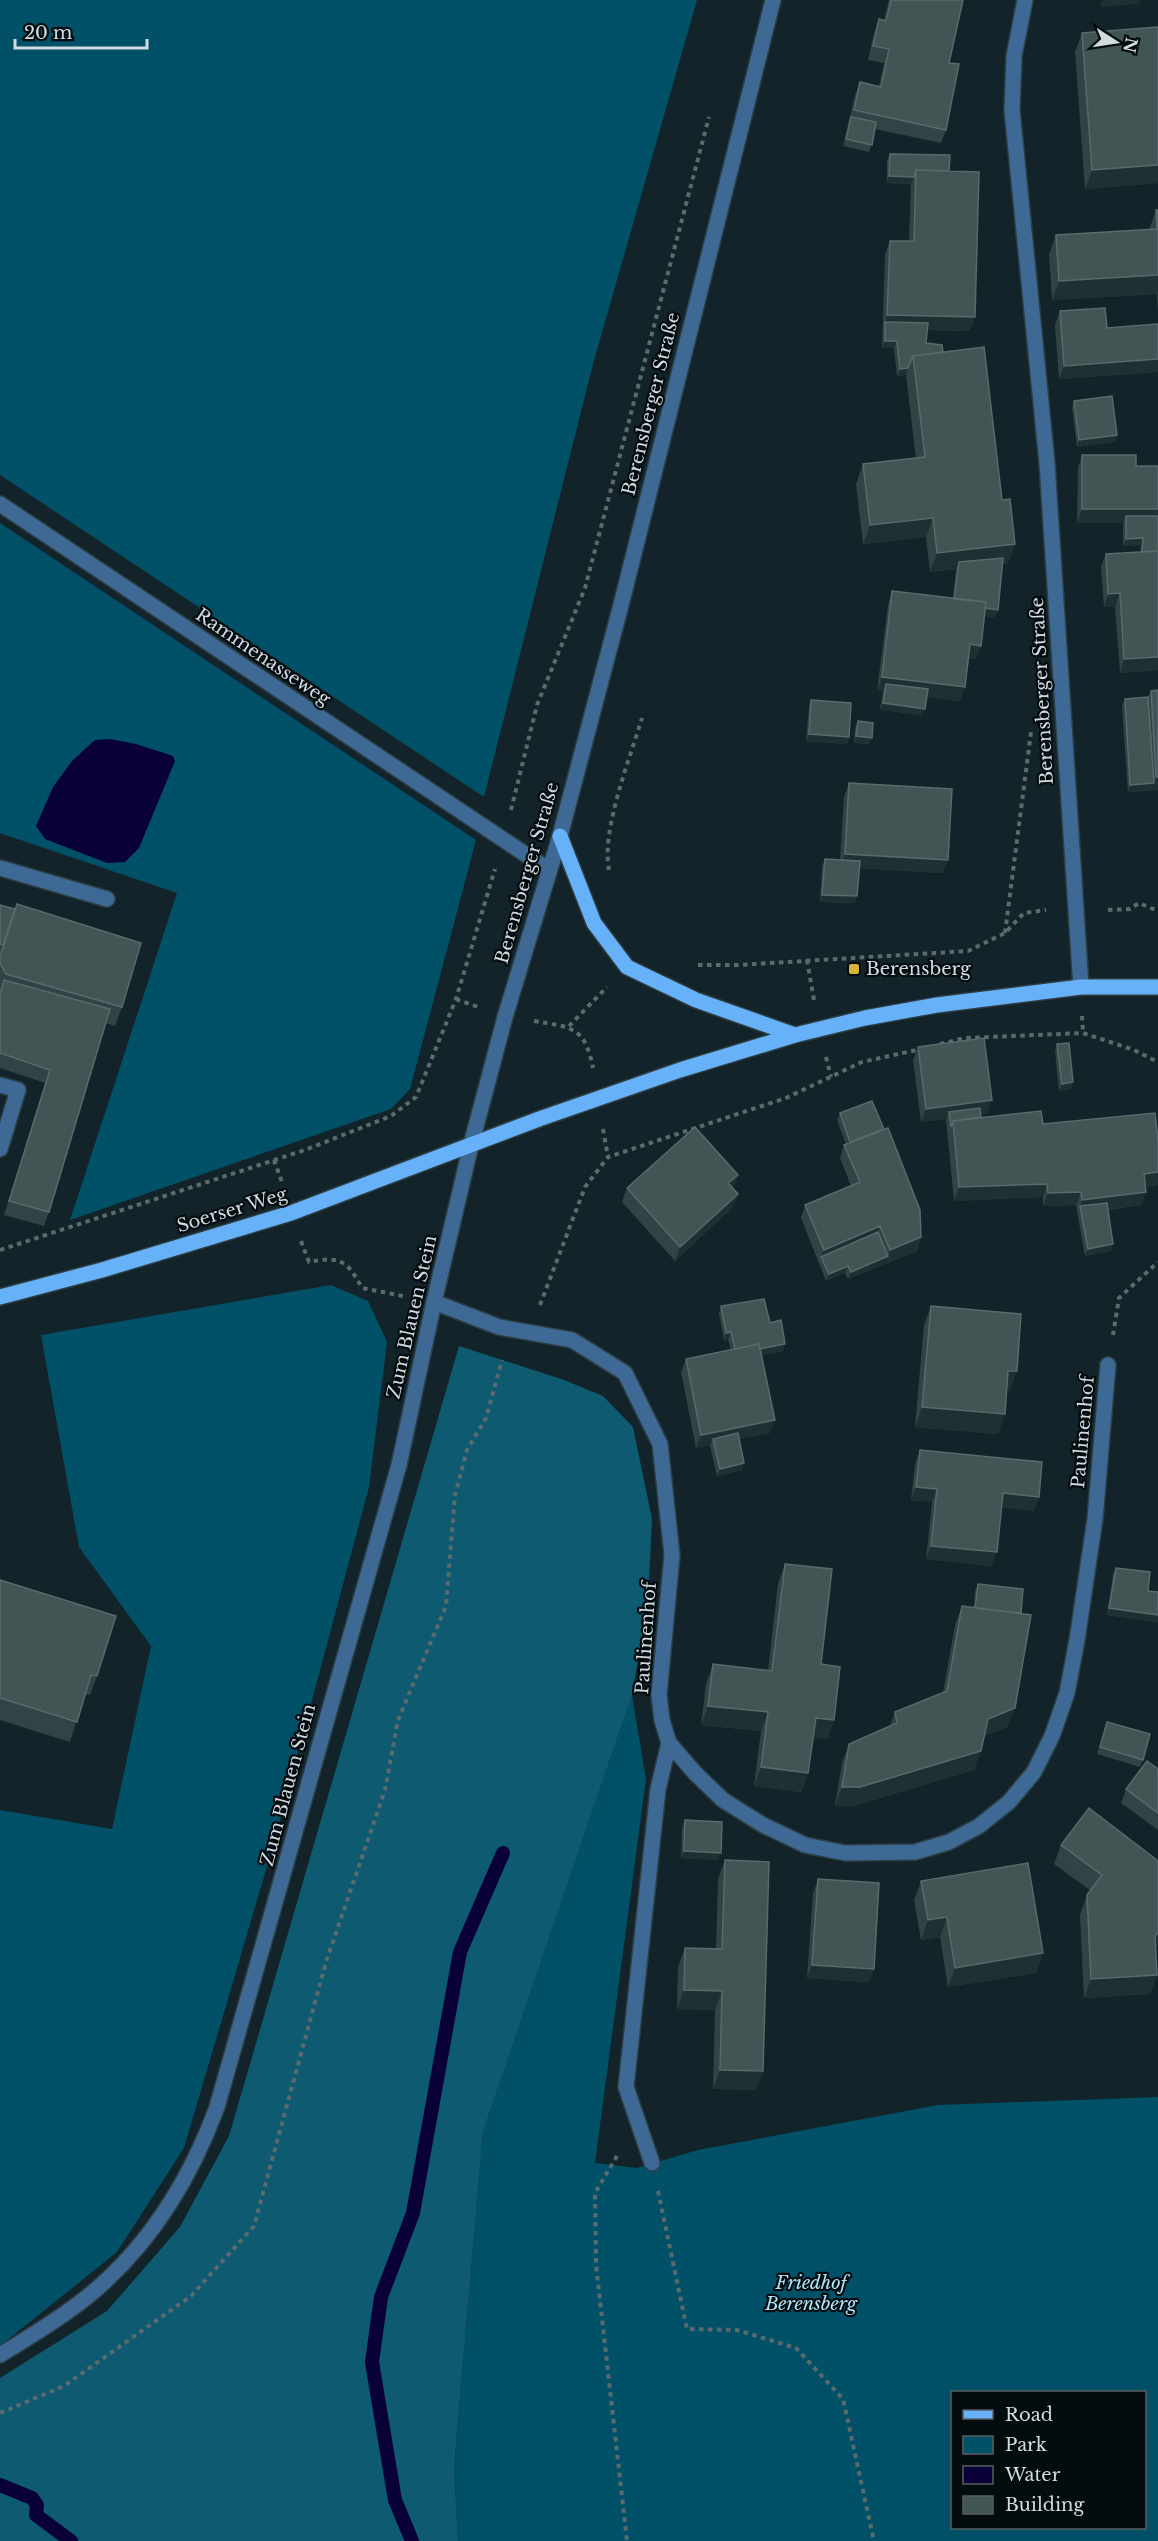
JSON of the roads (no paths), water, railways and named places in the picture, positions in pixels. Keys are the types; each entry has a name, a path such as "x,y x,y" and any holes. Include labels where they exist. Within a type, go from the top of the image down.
{"main road":[{"path":"560,836 594,923 627,966 696,1000 795,1035"},
{"path":"471,1145 670,1074 795,1035 865,1018 937,1005 1080,987 1158,987"},
{"name":"Soerser Weg","path":"0,1296 102,1270 291,1213 471,1145"}],"street":[{"name":"Berensberger Straße","path":"471,1145 505,1017 560,836 618,616 773,0"},
{"name":"Berensberger Straße","path":"1025,0 1014,56 1012,110 1047,463 1080,987"},
{"name":"Rammenasseweg","path":"0,504 549,870"},
{"path":"0,868 107,899"},
{"path":"0,1085 18,1090 0,1149"},
{"name":"Zum Blauen Stein","path":"0,2355 87,2297 127,2260 181,2188 202,2148 218,2107 399,1465 471,1145"},
{"name":"Paulinenhof","path":"434,1302 499,1327 572,1340 625,1372 660,1444 672,1555 660,1695 662,1720 669,1743 694,1773 723,1800 763,1825 805,1845 845,1853 915,1852 949,1842 979,1826 1009,1802 1034,1772 1052,1736 1067,1693 1095,1519 1108,1365"},
{"path":"652,2163 626,2087 658,1789 669,1743"}],"water":[{"path":"110,739 136,744 173,756 175,761 139,848 125,862 107,863 45,839 36,826 53,787 72,761 95,740"}],"waterway":[{"path":"412,2541 395,2500 372,2362 381,2297 413,2213 460,1952 503,1853"},
{"path":"0,2485 32,2498 37,2505 36,2515 71,2541"}],"place":[{"name":"Berensberg","path":"854,969"}],"park label":[{"name":"Friedhof Berensberg","path":"811,2293"}]}
